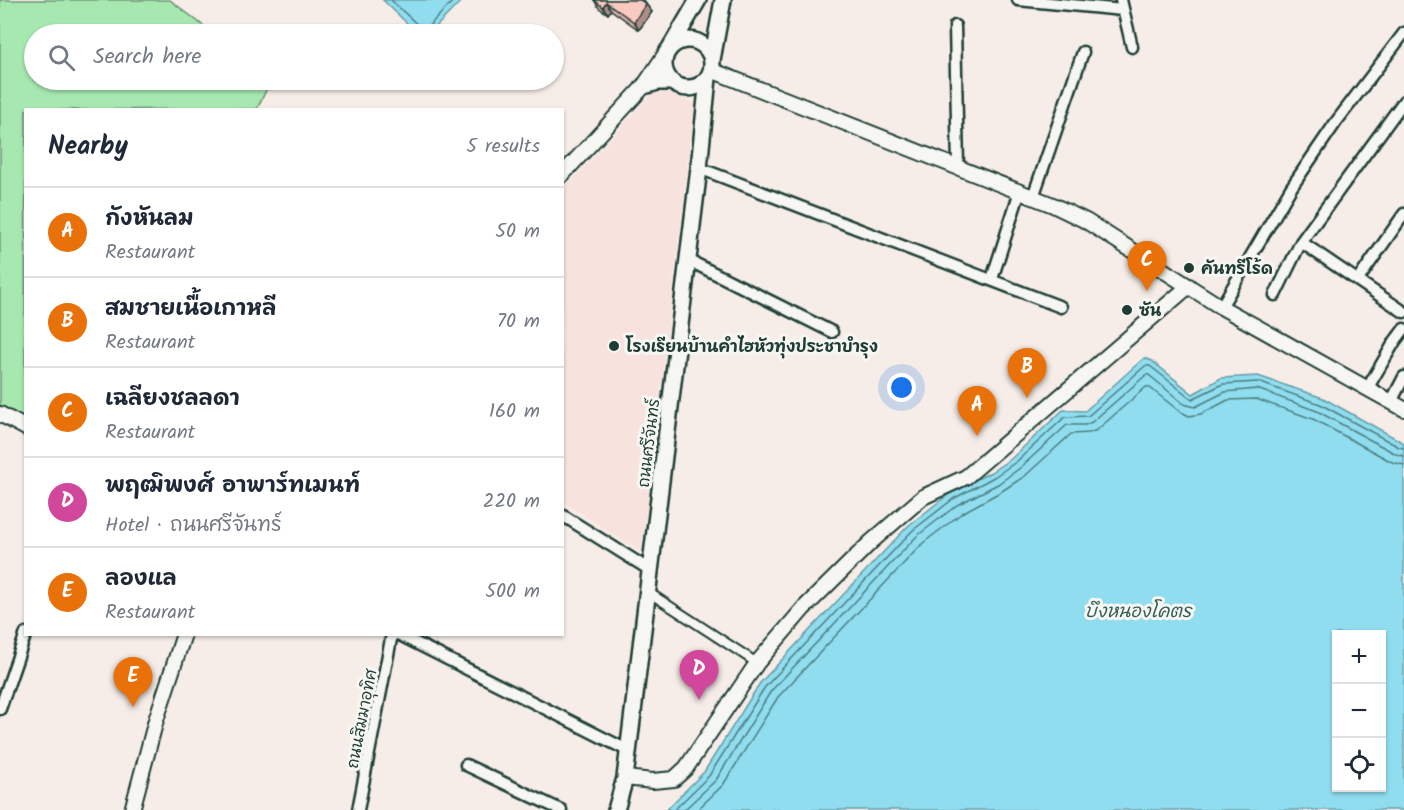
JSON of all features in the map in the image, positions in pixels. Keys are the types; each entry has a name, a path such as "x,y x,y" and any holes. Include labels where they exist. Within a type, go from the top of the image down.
{"main road":[{"path":"672,82 664,63 668,50 698,0"},
{"name":"ถนนศรีจันทร์","path":"616,810 625,778 704,114 723,0"},
{"path":"644,86 658,81 672,82 684,88 690,88 703,83 710,69 709,52 697,42 681,41 668,50"},
{"path":"690,88 700,98 704,114"}],"street":[{"path":"1018,0 1122,5 1132,47"},
{"path":"955,26 958,167"},
{"path":"1221,307 1291,188 1336,122 1404,33"},
{"path":"564,173 644,86 668,50"},
{"path":"1033,196 1083,52"},
{"path":"710,69 1033,196 1086,222 1221,307 1404,409"},
{"path":"1275,295 1301,242 1404,100"},
{"path":"699,168 1061,307"},
{"path":"992,279 1020,191"},
{"path":"1358,280 1404,214"},
{"path":"1301,242 1404,312"},
{"path":"688,260 832,332"},
{"path":"625,778 653,781 674,779 686,768 757,663 804,608 871,542 923,497 966,477 1189,286"},
{"path":"1367,389 1404,329"},
{"path":"1391,402 1404,377"},
{"path":"0,414 24,427"},
{"path":"564,516 650,570"},
{"path":"648,592 757,663"},
{"path":"0,709 25,636"},
{"path":"132,810 156,720 183,636"},
{"name":"ถนนสิมมาอุทิศ","path":"358,810 393,636"},
{"path":"402,636 628,751"},
{"path":"466,765 561,810"}],"shaded area":[{"name":"โรงเรียนบ้านคำไฮหัวทุ่งประชาบำรุง","path":"659,89 695,103 641,552 564,503 564,189"}],"green space":[{"path":"0,0 170,0 201,24 24,24 24,90 266,90 257,108 24,108 24,421 0,409"}],"water":[{"path":"383,0 462,0 439,24 408,24"},
{"name":"บึงหนองโคตร","path":"1144,358 1152,361 1193,394 1221,378 1258,376 1323,398 1404,443 1404,810 666,810 704,772 760,683 908,526 949,494 1012,458 1063,410 1085,411"}],"building":[{"path":"594,0 640,0 646,4 634,22 606,2 603,7"}],"place":[{"name":"คันทรีโร้ด","path":"1189,268"},
{"name":"เฉลียงชลลดา","path":"1147,291"},
{"name":"ซัน","path":"1127,310"},
{"name":"โรงเรียนบ้านคำไฮหัวทุ่งประชาบำรุง","path":"614,346"},
{"name":"สมชายเนื้อเกาหลี","path":"1027,398"},
{"name":"กังหันลม","path":"977,436"},
{"name":"พฤฒิพงศ์ อาพาร์ทเมนท์","path":"699,700"},
{"name":"ลองแล","path":"133,707"}]}
